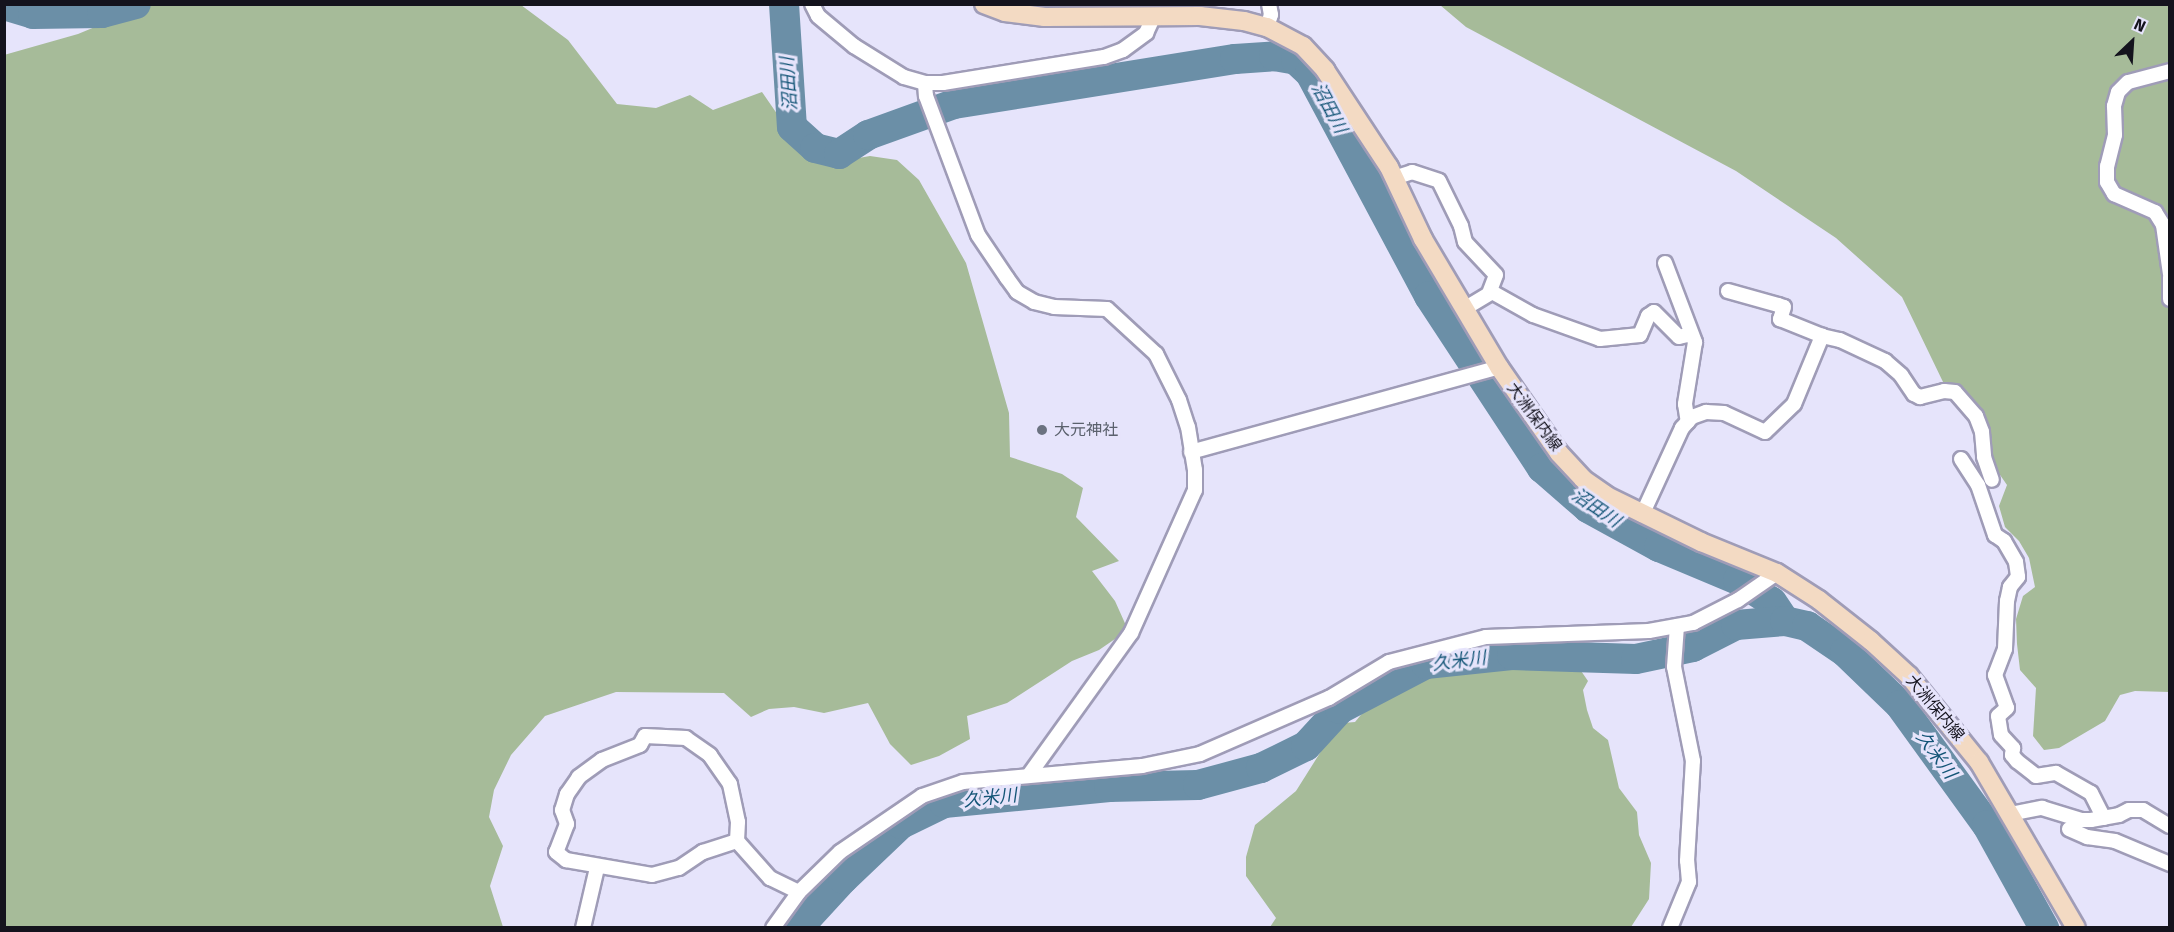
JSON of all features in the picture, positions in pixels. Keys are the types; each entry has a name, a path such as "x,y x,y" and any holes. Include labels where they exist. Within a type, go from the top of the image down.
{"main road":[{"name":"大洲保内線","path":"984,4 1005,12 1046,17 1200,16 1244,21 1267,27 1303,46 1325,70 1395,178 1423,239 1495,368 1559,453 1583,479 1607,496 1819,600 1870,640 1909,676 1979,762 2076,927"}],"street":[{"path":"812,4 818,16 854,46 926,89 954,81 1104,57 1123,50 1146,33 1154,16"},
{"path":"1267,27 1271,15 1269,4"},
{"path":"2169,71 2128,82 2118,92 2114,106 2115,135 2107,166 2107,182 2114,194 2156,212 2163,225 2169,276 2169,299"},
{"path":"926,89 936,123 978,235 1017,292 1034,302 1054,307 1107,309 1156,354 1179,400 1188,427 1195,470 1195,490 1131,633 1029,775"},
{"path":"1395,178 1413,172 1439,182 1461,226 1465,242 1496,275 1489,293 1464,309"},
{"path":"1665,263 1695,346 1685,404 1688,422"},
{"path":"1728,291 1750,295 1784,308 1780,319 1822,336 1840,340 1885,361 1902,375 1914,394 1920,397 1944,391 1956,392 1976,416 1983,432 1984,457 1992,480"},
{"path":"1489,293 1492,292 1533,315 1600,339 1640,335 1648,316 1654,312 1679,337 1691,334"},
{"path":"1642,514 1678,437 1692,417 1706,412 1724,413 1765,432 1794,404 1822,336"},
{"path":"1191,452 1495,368"},
{"path":"1961,459 1978,485 1995,535 2004,542 2016,562 2018,577 2010,587 2007,601 2005,649 1995,675 2007,708 1998,716 2001,735 2013,748 2012,755 2017,761 2036,776 2056,773 2091,793 2104,818"},
{"path":"773,927 799,892 840,852 888,817 922,796 963,782 1142,766 1200,754 1329,698 1389,662 1486,637 1649,632 1693,623 1738,600 1773,576"},
{"path":"1670,927 1689,882 1687,861 1693,761 1674,667 1677,626"},
{"path":"737,841 703,852 679,868 652,875 597,868 566,860 556,852 567,824 562,810 567,794 579,777 602,760 640,745 645,735 686,738 710,755 730,784 738,822 737,841 770,878 799,892"},
{"path":"2010,814 2042,808 2081,820 2104,818 2129,810 2143,810 2169,826"},
{"path":"2069,829 2087,837 2115,841 2169,864"},
{"path":"583,927 597,868"}],"green space":[{"path":"148,5 521,5 568,40 617,104 656,108 690,95 713,110 762,92 800,147 836,162 870,156 897,160 919,180 966,263 1009,413 1010,457 1062,474 1083,488 1076,517 1119,561 1092,571 1115,601 1128,630 1099,650 1072,661 1007,703 967,716 970,739 939,756 911,765 890,744 868,703 824,713 794,707 769,709 751,717 724,693 616,692 545,716 511,755 494,790 489,817 503,846 490,886 503,927 5,927 4,55 78,34"},
{"path":"1440,5 2169,5 2169,692 2135,691 2120,695 2105,721 2059,748 2044,750 2033,736 2036,688 2020,670 2017,644 2016,619 2023,596 2035,587 2029,558 2019,541 2005,527 1999,506 2007,485 1987,456 1988,434 1981,411 1966,392 1944,384 1902,297 1836,238 1736,171 1466,27"},
{"path":"1505,660 1557,671 1579,668 1588,681 1583,690 1593,728 1608,740 1619,788 1637,812 1639,835 1651,863 1649,899 1631,927 1270,927 1276,918 1246,876 1246,857 1255,825 1296,791 1330,737 1343,723 1355,722 1365,710 1384,697 1405,691 1440,672 1468,664"}],"waterway":[{"path":"4,5 33,14 102,13 136,4"},
{"name":"沼田川","path":"784,4 792,127 815,148 839,154 868,135 954,104 1235,59 1274,56 1296,60 1310,73 1429,296 1542,468 1588,508 1659,547 1738,580 1772,602 1785,621"},
{"name":"久米川","path":"798,928 843,879 901,824 944,803 1109,787 1198,785 1261,768 1306,746 1340,709 1426,664 1512,655 1636,659 1693,647 1736,625 1785,621 1807,626 1845,652 1900,705 1987,825 2044,928"}],"place":[{"name":"大元神社","path":"1042,430"}]}
